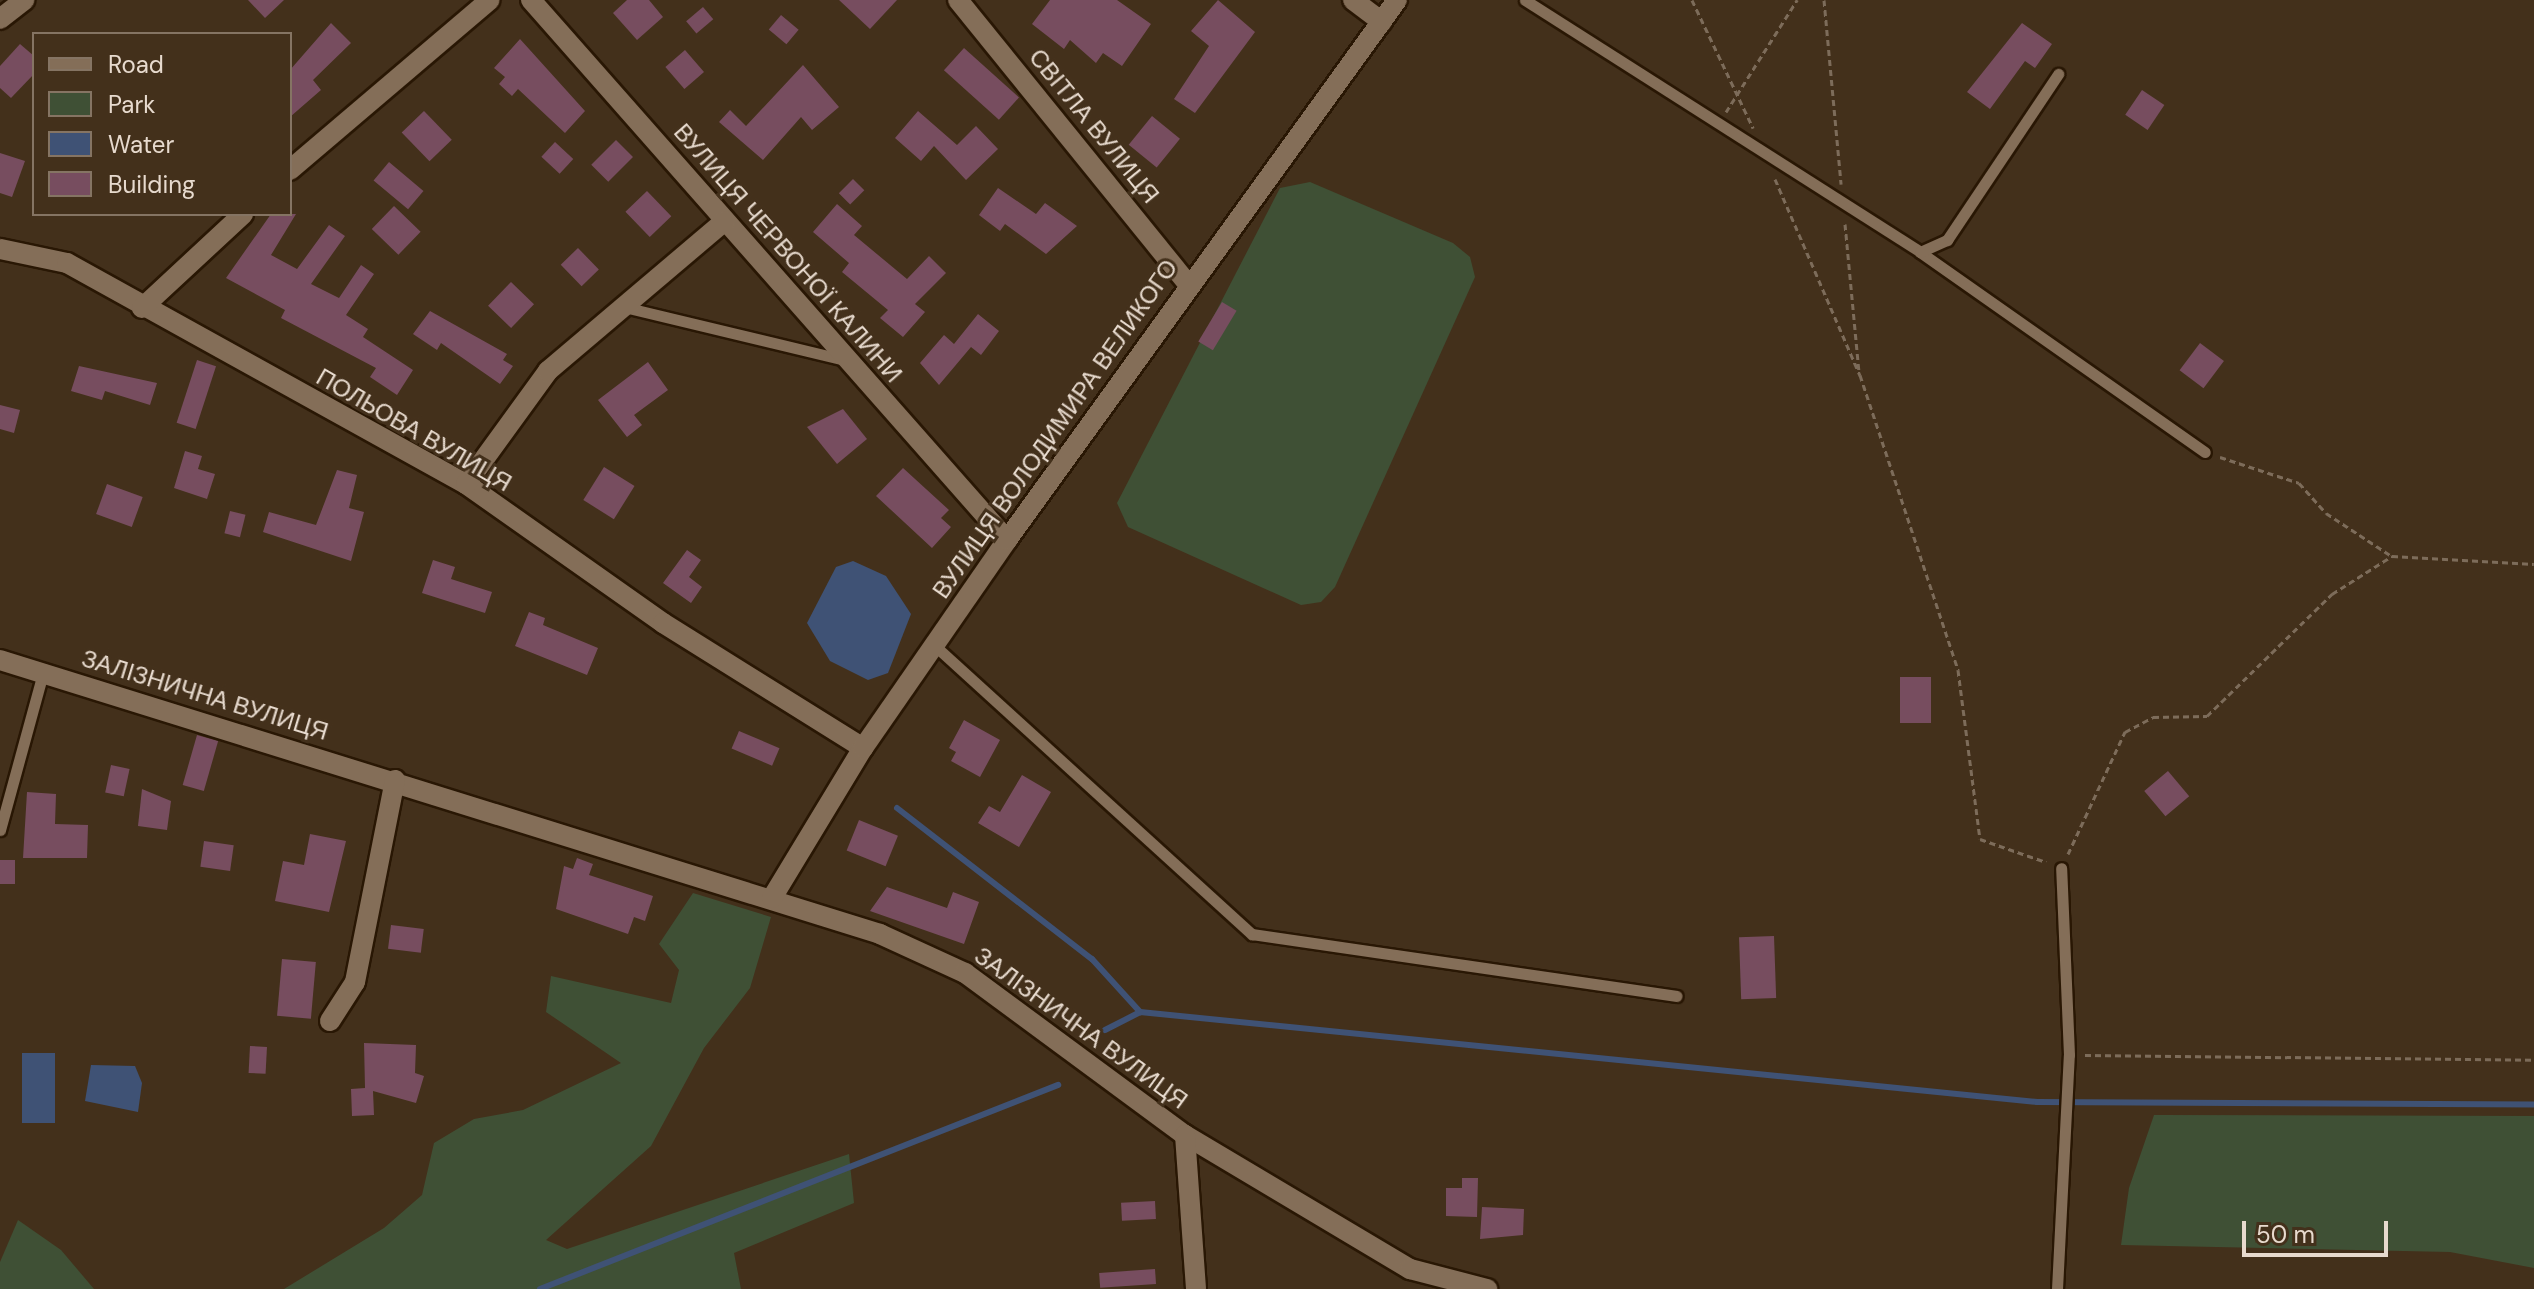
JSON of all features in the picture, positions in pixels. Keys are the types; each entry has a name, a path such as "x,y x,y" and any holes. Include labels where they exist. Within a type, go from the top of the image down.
{"street":[{"path":"0,19 24,0"},
{"path":"292,168 490,0"},
{"name":"ВУЛИЦЯ ЧЕРВОНОЇ КАЛИНИ","path":"531,0 1007,540"},
{"name":"СВІТЛА ВУЛИЦЯ","path":"958,0 1189,285"},
{"path":"1353,0 1382,22"},
{"name":"ВУЛИЦЯ ВОЛОДИМИРА ВЕЛИКОГО","path":"772,898 863,748 1007,540 1397,0"},
{"path":"142,308 241,216"},
{"path":"466,484 548,371 725,221"},
{"name":"ПОЛЬОВА ВУЛИЦЯ","path":"0,249 67,263 142,308 466,484 663,623 863,748"},
{"name":"ЗАЛІЗНИЧНА ВУЛИЦЯ","path":"0,660 395,780 880,934 965,973 1185,1135 1409,1279 1487,1289"},
{"path":"330,1021 355,982 395,780"},
{"path":"1185,1135 1196,1289"}],"lane":[{"path":"1525,0 1765,156 1920,252 2205,452"},
{"path":"1920,252 1947,240 2058,74"},
{"path":"624,307 849,362"},
{"path":"934,645 1252,934 1676,996"},
{"path":"0,830 43,673"},
{"path":"2057,1289 2069,1055 2061,868"}],"path":[{"path":"1692,0 1738,93 1860,375 1958,670 1980,839 2061,868 2125,732 2153,717 2207,716 2332,594 2392,556"},
{"path":"1717,125 1797,0"},
{"path":"2205,452 2299,483 2326,513 2392,556 2534,564"},
{"path":"2069,1055 2534,1060"}],"green space":[{"path":"1310,182 1453,243 1470,257 1475,277 1335,587 1321,602 1301,605 1128,527 1117,503 1280,188"},
{"path":"693,893 771,917 750,988 704,1048 651,1146 546,1240 567,1249 849,1154 854,1203 734,1253 741,1289 284,1289 384,1228 422,1195 434,1143 474,1119 523,1110 621,1063 546,1012 551,976 671,1003 679,970 659,944"},
{"path":"2154,1115 2534,1116 2534,1268 2450,1252 2121,1245 2129,1188"},
{"path":"18,1220 61,1250 94,1289 0,1289 0,1262"}],"water":[{"path":"853,561 886,576 911,614 888,673 868,680 830,661 807,623 836,567"},
{"path":"22,1053 55,1053 55,1123 22,1123"},
{"path":"91,1065 135,1066 142,1083 138,1112 85,1101"}],"building":[{"path":"248,0 284,0 265,18"},
{"path":"627,0 649,0 663,17 637,40 613,13"},
{"path":"839,0 897,0 870,29"},
{"path":"1050,0 1117,0 1151,24 1122,66 1103,53 1096,63 1070,40 1064,49 1032,24"},
{"path":"1218,0 1255,32 1195,113 1174,99 1209,46 1191,31"},
{"path":"703,7 713,19 696,33 686,21"},
{"path":"781,15 799,30 786,44 769,30"},
{"path":"331,23 351,43 313,80 321,90 292,115 292,68"},
{"path":"2022,23 2052,44 2035,68 2025,61 1990,109 1967,92"},
{"path":"520,39 585,111 565,133 518,89 512,96 499,84 505,77 494,68"},
{"path":"20,44 32,54 32,76 11,98 0,88 0,66"},
{"path":"964,48 1019,98 999,120 944,70"},
{"path":"685,50 704,72 684,89 665,67"},
{"path":"803,65 839,107 812,130 801,117 763,160 719,122 730,110 746,126"},
{"path":"2142,90 2164,105 2148,130 2125,115"},
{"path":"424,111 452,140 429,161 402,133"},
{"path":"918,111 957,145 976,126 998,149 966,180 934,146 921,161 895,138"},
{"path":"1152,116 1180,139 1157,167 1129,145"},
{"path":"616,140 633,157 608,182 591,165"},
{"path":"555,142 573,159 560,174 541,157"},
{"path":"0,153 25,161 12,197 0,193"},
{"path":"389,162 423,191 408,209 374,180"},
{"path":"853,179 864,190 850,204 839,193"},
{"path":"998,188 1036,214 1045,203 1077,226 1046,254 1005,224 1000,231 979,215"},
{"path":"647,191 671,216 650,237 625,212"},
{"path":"837,204 862,226 854,235 907,279 929,256 946,273 915,304 925,312 903,337 880,318 888,310 842,272 849,263 813,232"},
{"path":"394,206 421,232 398,255 372,229"},
{"path":"296,214 271,255 297,269 329,225 345,236 311,284 339,298 361,265 374,274 346,315 368,329 363,337 413,370 397,395 370,377 376,368 281,318 285,310 226,278 270,216"},
{"path":"578,248 599,270 582,286 561,265"},
{"path":"511,282 534,304 511,328 488,306"},
{"path":"1222,302 1237,311 1213,350 1198,341"},
{"path":"430,311 507,354 503,360 513,366 500,384 441,343 437,350 413,334"},
{"path":"978,314 999,331 981,355 971,347 939,385 920,363 944,335 954,344"},
{"path":"2200,343 2224,361 2203,388 2180,370"},
{"path":"197,360 216,366 196,429 177,423"},
{"path":"648,362 668,390 634,415 642,425 627,437 598,400"},
{"path":"79,366 157,383 150,405 105,391 102,400 71,391"},
{"path":"0,405 20,410 14,433 0,429"},
{"path":"843,409 867,439 837,464 807,427"},
{"path":"185,451 202,456 198,469 215,474 207,499 174,488"},
{"path":"604,467 635,486 614,519 583,500"},
{"path":"903,468 949,510 941,518 951,527 932,548 876,496"},
{"path":"337,470 357,475 349,508 364,512 351,561 263,532 269,512 316,525"},
{"path":"107,484 143,497 132,527 96,514"},
{"path":"230,511 246,515 240,537 224,533"},
{"path":"687,550 701,560 689,577 702,587 691,603 663,583"},
{"path":"433,560 455,567 451,579 492,592 485,613 422,593"},
{"path":"529,612 545,618 543,625 598,648 587,675 515,646"},
{"path":"1900,677 1931,677 1931,723 1900,723"},
{"path":"964,720 1000,740 980,777 951,761 956,752 949,748"},
{"path":"739,731 780,748 772,766 732,748"},
{"path":"197,735 218,741 204,791 183,785"},
{"path":"111,765 130,769 124,796 105,792"},
{"path":"2168,771 2189,796 2165,816 2144,791"},
{"path":"1022,775 1051,792 1019,847 978,823 989,806 1000,812"},
{"path":"142,789 171,801 167,830 138,826"},
{"path":"27,792 56,794 55,824 88,825 87,858 23,858"},
{"path":"859,820 898,836 886,866 847,851"},
{"path":"310,834 346,841 329,912 275,901 283,861 304,865"},
{"path":"204,841 234,845 230,871 200,867"},
{"path":"577,858 593,864 589,875 653,896 645,921 634,917 628,934 556,909 564,866 573,869"},
{"path":"0,860 15,860 15,884 0,884"},
{"path":"887,887 947,908 953,892 979,902 964,944 870,911"},
{"path":"391,925 424,929 421,953 388,949"},
{"path":"1774,936 1776,998 1741,999 1739,937"},
{"path":"282,959 316,962 311,1019 277,1016"},
{"path":"364,1043 416,1045 415,1073 424,1076 416,1103 373,1091 374,1115 352,1116 351,1089 365,1088"},
{"path":"250,1046 267,1047 266,1074 249,1073"},
{"path":"1462,1178 1478,1178 1477,1217 1446,1216 1446,1188 1462,1188"},
{"path":"1155,1201 1156,1219 1122,1221 1121,1203"},
{"path":"1482,1207 1524,1209 1523,1235 1480,1239"},
{"path":"1155,1269 1156,1284 1100,1288 1099,1273"}],"waterway":[{"path":"897,808 1092,959 1140,1012"},
{"path":"1105,1030 1140,1012 2037,1102 2534,1105"},
{"path":"540,1289 1058,1085"}]}
